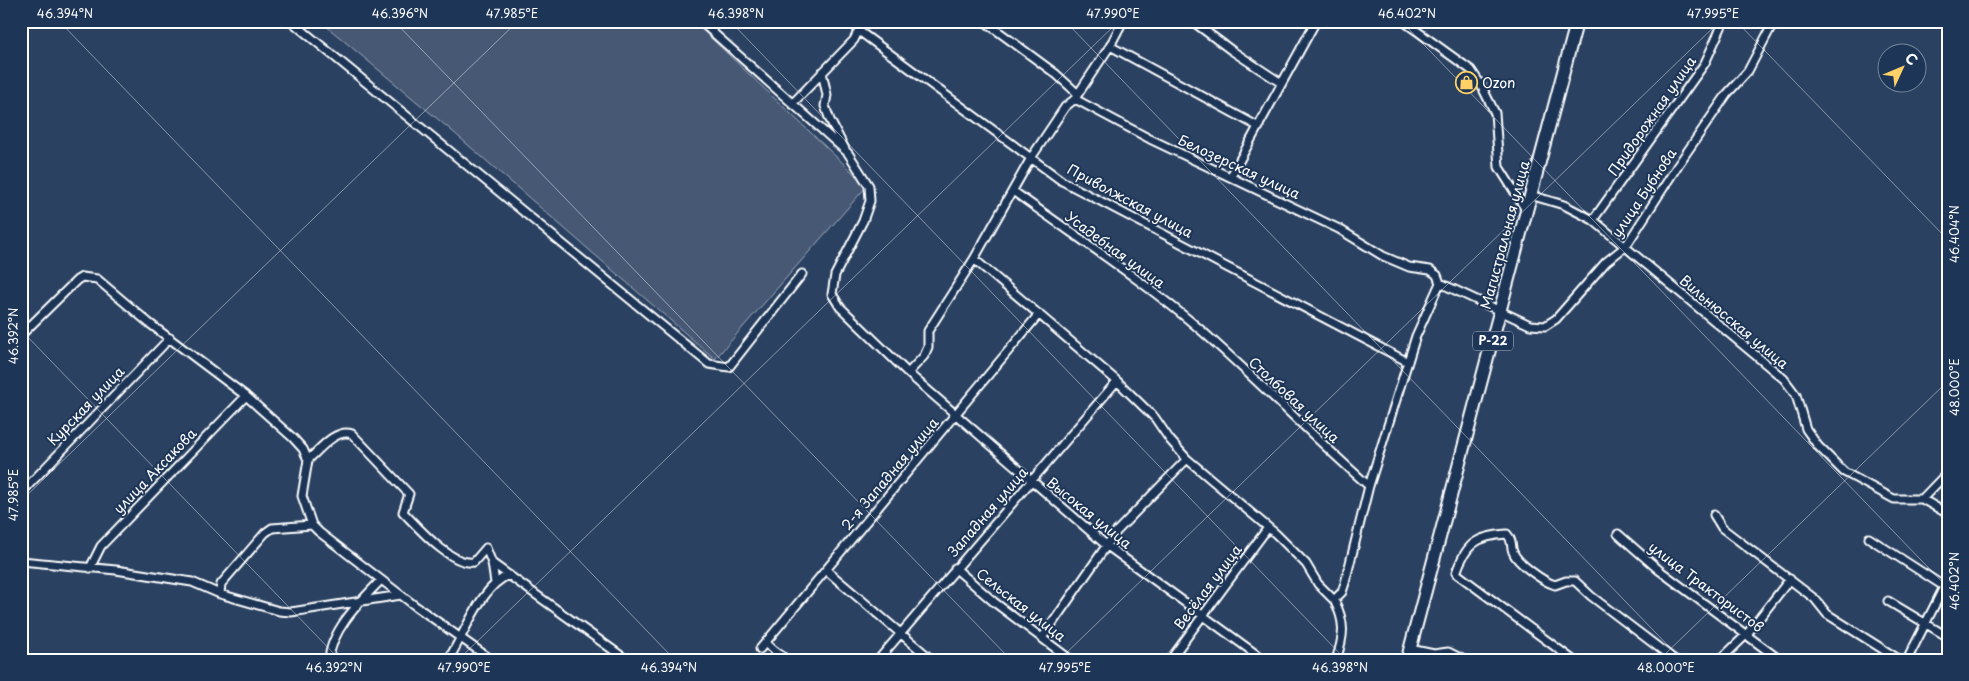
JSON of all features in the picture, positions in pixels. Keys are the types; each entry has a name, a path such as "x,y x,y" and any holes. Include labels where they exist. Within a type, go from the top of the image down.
{"highway":[{"name":"Магистральная улица","path":"1409,654 1577,21"}],"street":[{"path":"291,21 709,364 730,367 802,274"},
{"path":"700,21 848,153"},
{"path":"792,104 854,40 863,21"},
{"name":"Белозерская улица","path":"984,21 1056,74 1076,96 1150,139 1339,229 1383,256 1409,267 1430,270 1437,275 1440,283 1500,312"},
{"path":"908,373 924,356 928,347 928,331 974,259 1031,158 1065,107 1076,96 1110,46 1123,21"},
{"path":"1192,21 1231,50 1281,83"},
{"path":"1231,176 1316,21"},
{"path":"1403,21 1471,70 1495,113 1499,167 1526,210"},
{"name":"Придорожная улица","path":"1593,220 1706,62 1724,21"},
{"name":"улица Бубнова","path":"1500,312 1530,325 1545,326 1556,319 1606,262 1626,246 1727,94 1748,71 1776,21"},
{"name":"Приволжская улица","path":"859,31 1062,181 1408,362"},
{"path":"1110,46 1259,127"},
{"path":"822,72 827,95 825,106 830,120 848,153"},
{"name":"Высокая улица","path":"848,153 869,186 870,201 863,220 835,275 832,294 849,318 1030,481 1106,545 1264,660"},
{"name":"Усадебная улица","path":"1013,191 1150,290 1202,331"},
{"name":"Вильнюсская улица","path":"1530,195 1564,205 1593,220 1784,379 1796,395 1806,429 1844,472 1894,499 1922,500 1948,514"},
{"path":"974,259 1117,381 1155,418 1170,440 1187,459 1267,529 1276,534 1306,564 1318,584 1334,600 1342,614 1343,636 1336,660"},
{"path":"21,335 77,280 82,277 97,279 246,396 294,438 303,449 308,460 302,496 312,525 332,543 381,580 492,660"},
{"path":"1334,600 1342,592 1346,584 1370,486 1416,336 1440,283"},
{"name":"2-я Западная улица","path":"787,660 763,646 1038,314"},
{"name":"Столбовая улица","path":"1202,331 1311,434 1370,486"},
{"name":"Курская улица","path":"21,493 170,338"},
{"name":"Западная улица","path":"878,660 1117,381"},
{"name":"улица Аксакова","path":"90,568 101,546 246,396"},
{"path":"308,460 336,435 344,432 352,434 409,494 403,512 418,529 461,562 474,562 486,548 492,564 495,583"},
{"path":"1042,638 1106,545 1126,520 1187,459"},
{"path":"1922,500 1948,472"},
{"path":"1714,515 1722,528 1815,599 1827,614 1900,660"},
{"path":"220,594 221,584 265,533 272,528 312,525"},
{"name":"Весёлая улица","path":"1170,660 1202,614 1267,529"},
{"path":"1573,660 1462,580 1456,573 1462,558 1474,542 1489,535 1507,534 1512,540 1512,552 1522,565 1555,585 1566,581 1575,581 1591,596 1675,660"},
{"name":"улица Трактористов","path":"1618,534 1659,570 1780,660"},
{"path":"1869,538 1946,588 1907,660"},
{"path":"21,562 90,568 192,582 220,594 279,611 291,612 401,595"},
{"path":"492,564 627,660"},
{"name":"Сельская улица","path":"955,568 994,602 1071,660"},
{"path":"826,570 932,660"},
{"path":"448,660 462,639 471,617 495,583 509,575"},
{"path":"1720,660 1747,634 1790,579"},
{"path":"329,660 334,639 359,602 381,580"},
{"path":"1888,602 1948,637"},
{"path":"1409,654 1433,657 1448,652 1464,660"}],"shaded area":[{"path":"320,21 693,21 867,186 715,359 452,131"}],"place":[{"name":"Ozon","path":"1466,83"}]}
